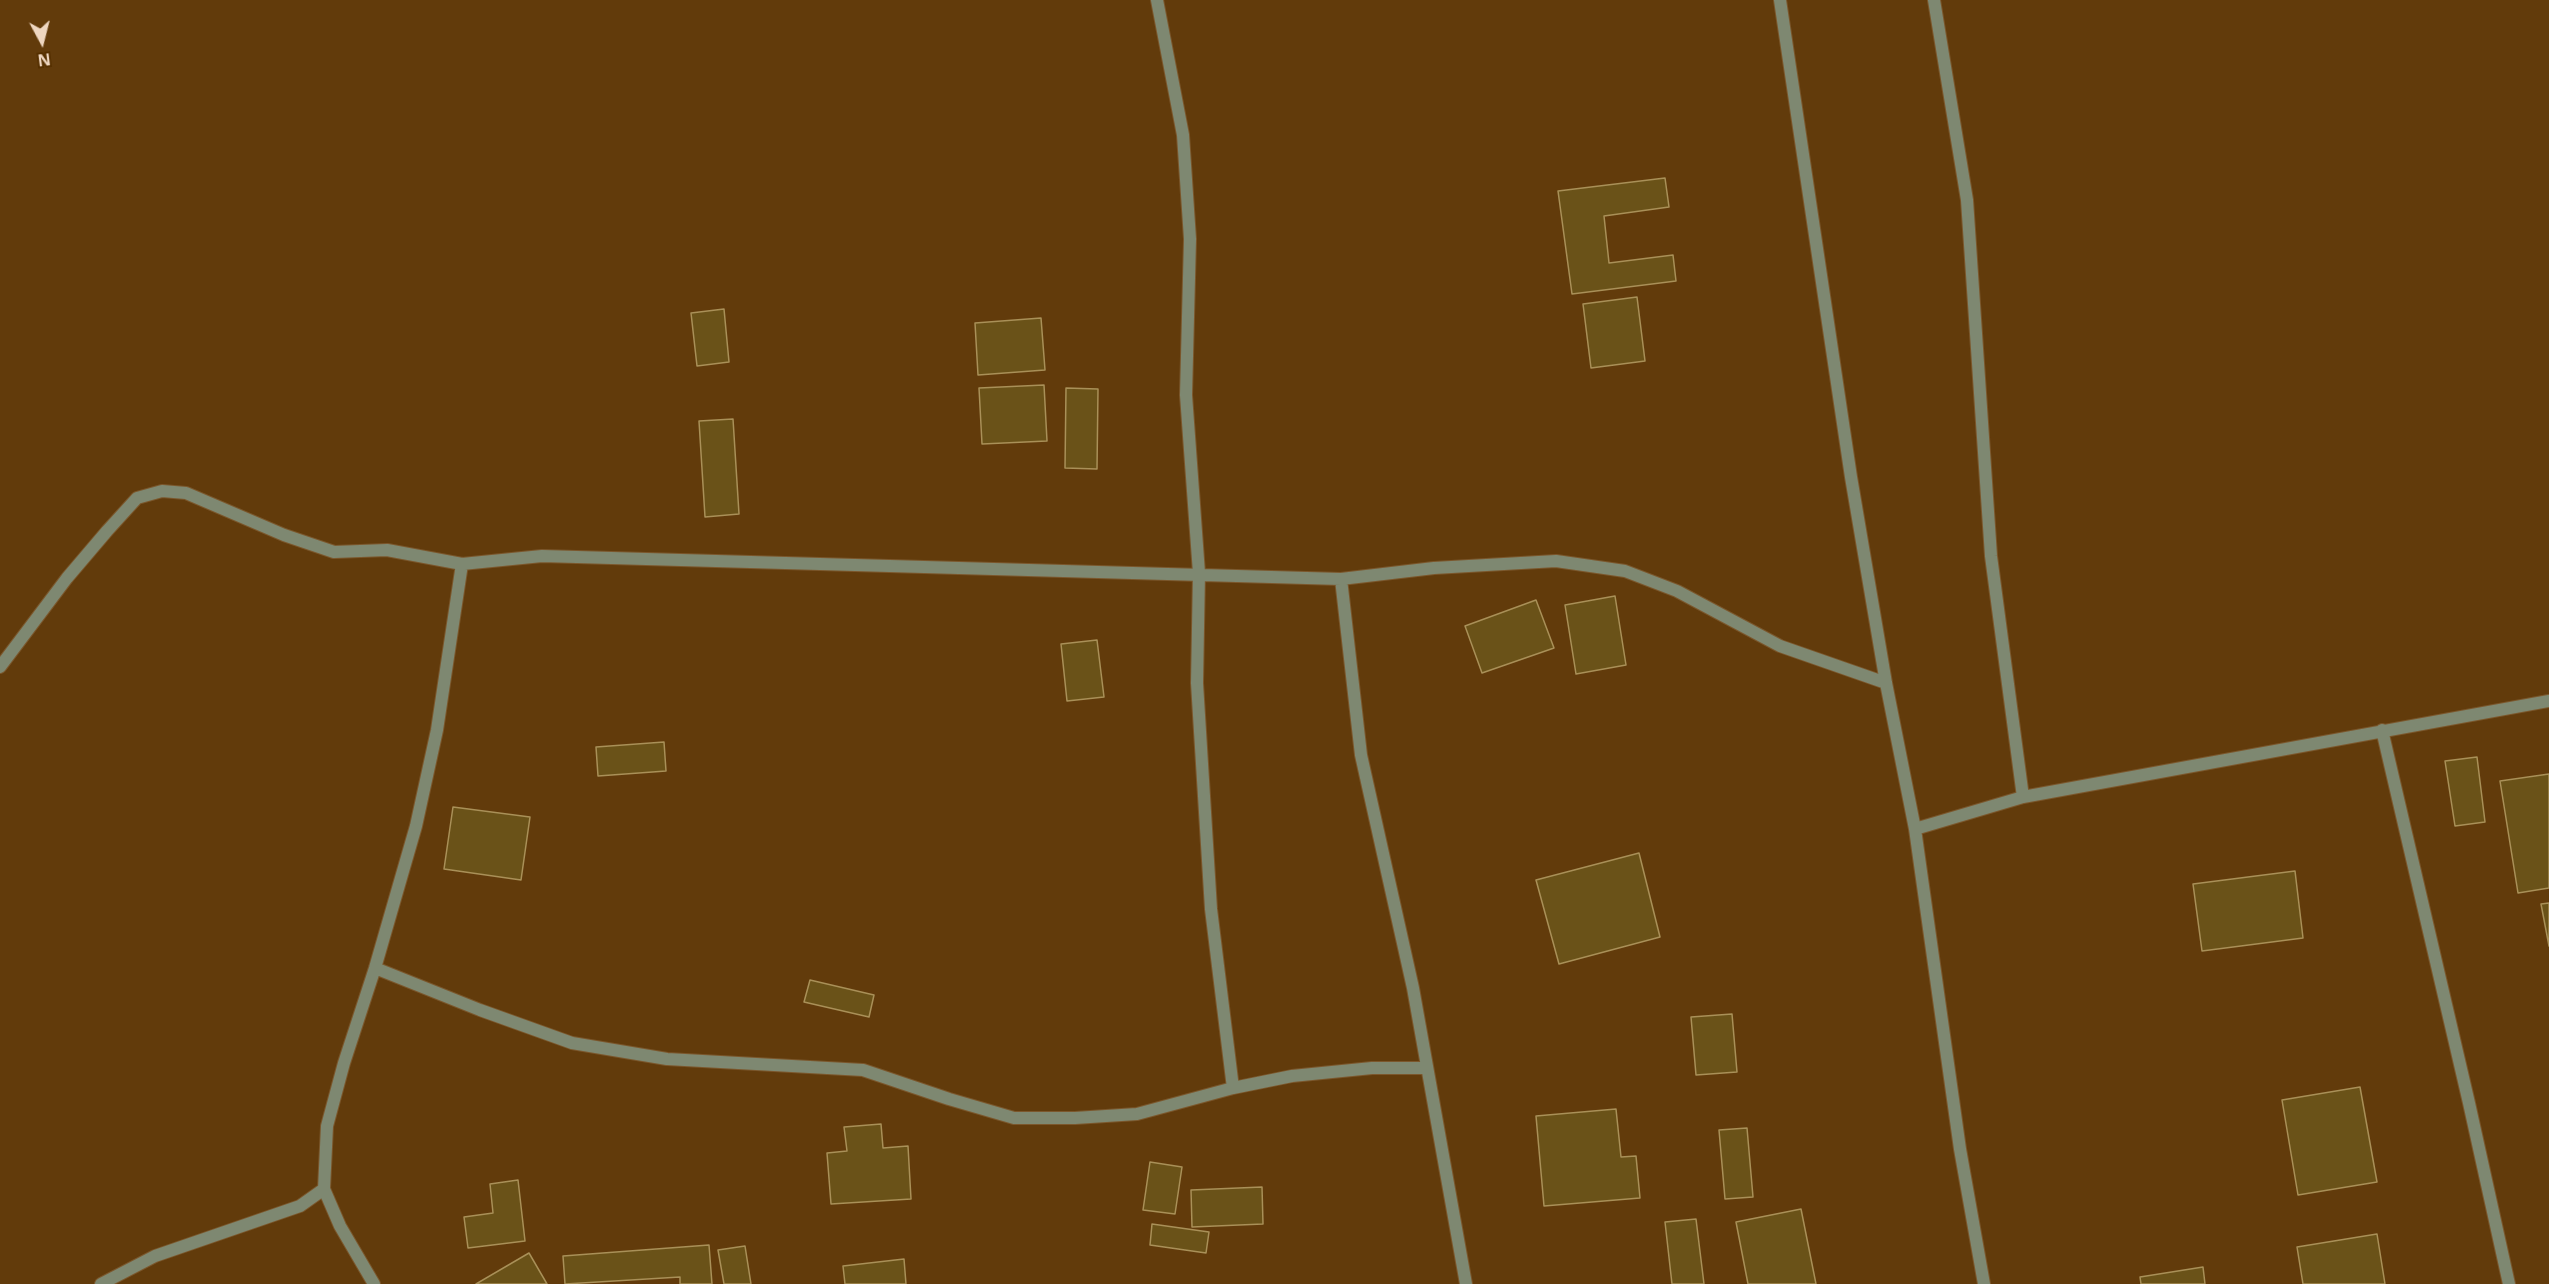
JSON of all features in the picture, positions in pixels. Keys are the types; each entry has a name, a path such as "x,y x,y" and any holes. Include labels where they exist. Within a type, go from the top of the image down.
{"street":[{"path":"1157,0 1184,146 1190,239 1186,395 1199,573 1197,683 1211,909 1233,1088"},
{"path":"1780,0 1851,477 1886,683 1915,830 1960,1149 1984,1284"},
{"path":"1934,0 1967,200 1991,556 2023,797"},
{"path":"0,667 67,578 137,498 162,491 186,493 284,536 334,552 387,550 462,564 542,556 1199,573 1341,579 1434,568 1556,561 1625,571 1677,591 1780,646 1886,683"},
{"path":"374,1284 340,1226 324,1189 327,1126 416,826 437,730 462,564"},
{"path":"1341,579 1361,755 1413,988 1466,1284"},
{"path":"1915,830 2023,797 2549,701"},
{"path":"2382,730 2509,1284"},
{"path":"375,968 480,1010 572,1043 667,1059 862,1070 1014,1118 1075,1118 1137,1114 1233,1088 1292,1076 1372,1068 1426,1068"},
{"path":"101,1284 155,1256 300,1206 324,1189"}],"building":[{"path":"1665,178 1669,207 1604,216 1609,263 1673,255 1676,281 1572,294 1558,191"},
{"path":"1637,297 1645,361 1591,368 1583,304"},
{"path":"724,309 729,362 697,366 691,313"},
{"path":"1041,318 1045,370 978,375 975,323"},
{"path":"1044,385 1047,441 982,444 979,388"},
{"path":"1066,388 1098,389 1097,469 1065,468"},
{"path":"733,419 739,514 705,517 699,421"},
{"path":"1615,596 1626,665 1576,674 1565,605"},
{"path":"1536,600 1554,648 1482,673 1465,626"},
{"path":"1097,640 1104,697 1067,701 1061,644"},
{"path":"664,742 666,771 598,776 596,747"},
{"path":"2477,757 2485,822 2455,826 2445,761"},
{"path":"2549,774 2549,888 2518,893 2500,781"},
{"path":"453,807 530,817 521,880 444,869"},
{"path":"1639,853 1660,937 1559,964 1536,880"},
{"path":"2295,871 2303,938 2202,951 2193,884"},
{"path":"2549,903 2549,946 2541,904"},
{"path":"810,980 874,995 869,1017 804,1002"},
{"path":"1732,1014 1737,1072 1696,1075 1691,1017"},
{"path":"2360,1087 2377,1182 2298,1195 2282,1100"},
{"path":"1616,1109 1621,1157 1636,1156 1640,1198 1544,1206 1536,1116"},
{"path":"881,1124 883,1148 908,1146 911,1199 831,1204 827,1153 847,1151 844,1127"},
{"path":"1747,1128 1753,1197 1725,1199 1719,1130"},
{"path":"1150,1162 1182,1167 1175,1214 1143,1210"},
{"path":"518,1180 525,1241 468,1248 464,1217 493,1213 490,1184"},
{"path":"1262,1187 1263,1224 1192,1227 1191,1190"},
{"path":"1801,1209 1816,1284 1748,1284 1736,1222"},
{"path":"1696,1219 1704,1284 1672,1284 1665,1222"},
{"path":"1152,1224 1209,1232 1206,1253 1150,1245"},
{"path":"2377,1234 2385,1284 2303,1284 2297,1247"},
{"path":"709,1245 712,1284 680,1284 680,1277 565,1284 563,1256"},
{"path":"745,1246 751,1284 724,1284 718,1250"},
{"path":"529,1253 547,1284 476,1284"},
{"path":"904,1259 906,1284 845,1284 843,1266"},
{"path":"2203,1267 2205,1284 2141,1284 2140,1277"}]}
